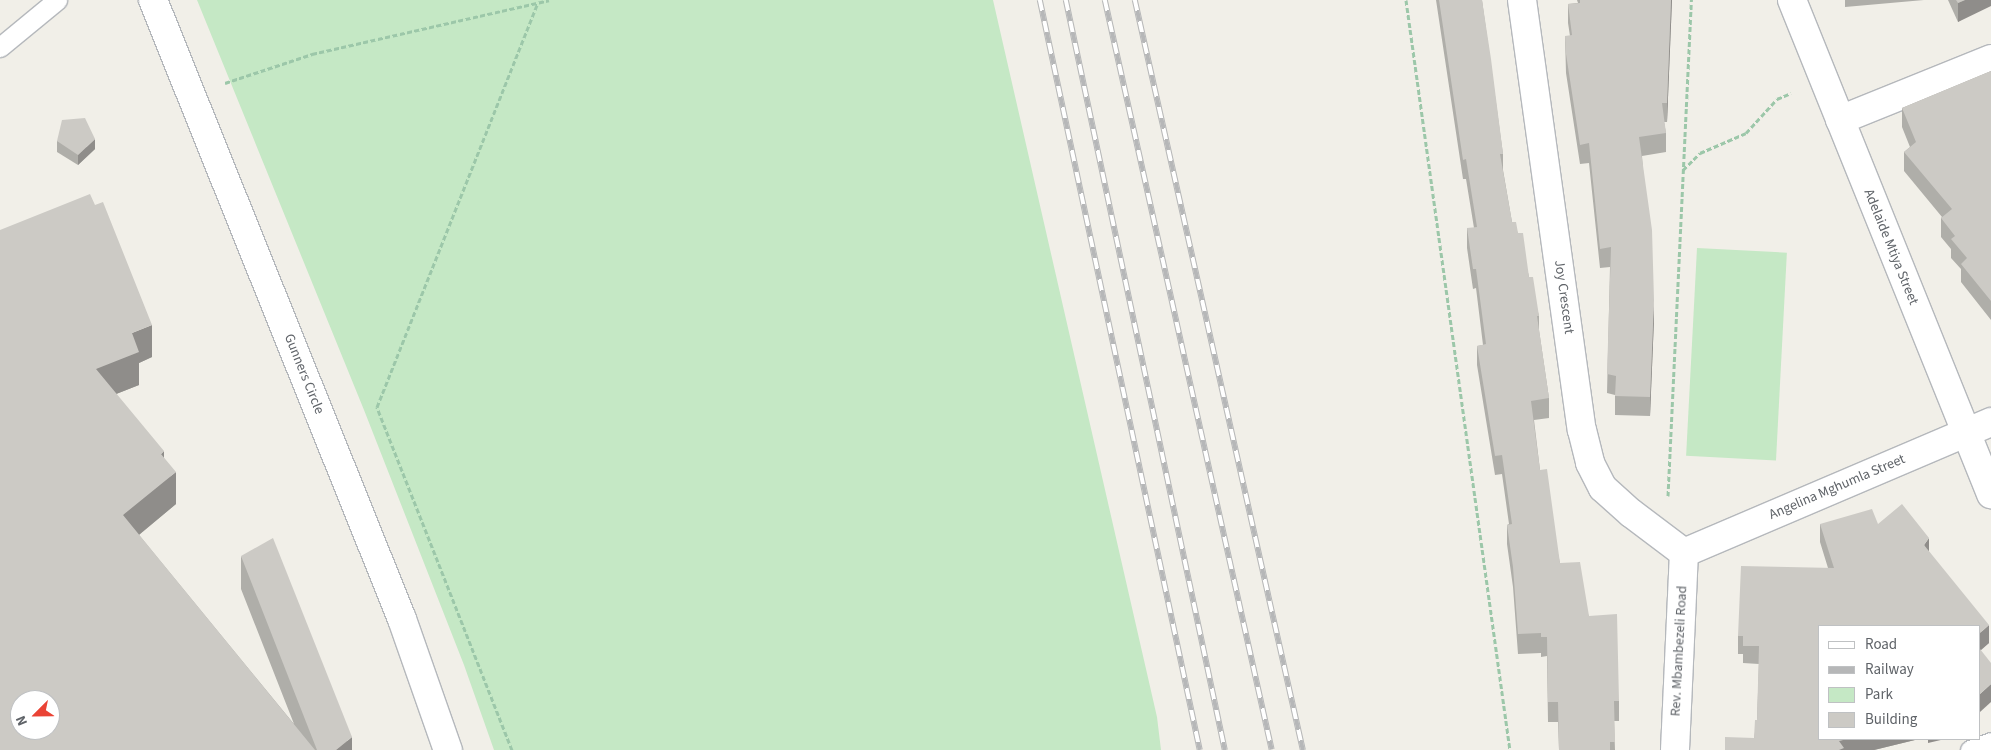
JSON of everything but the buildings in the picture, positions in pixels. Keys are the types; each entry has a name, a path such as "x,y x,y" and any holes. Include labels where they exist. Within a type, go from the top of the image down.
{"street":[{"name":"Gunners Circle","path":"153,0 402,619 448,750"},
{"name":"Joy Crescent","path":"1522,0 1582,430 1590,463 1603,488 1674,546"},
{"name":"Adelaide Mtiya Street","path":"1792,0 1991,494"},
{"path":"1840,120 1991,59"},
{"name":"Angelina Mghumla Street","path":"1674,546 1991,422"},
{"name":"Rev. Mbambezeli Road","path":"1674,546 1675,750"}],"lane":[{"path":"0,47 58,0"},
{"path":"1970,750 1991,742"}],"path":[{"path":"191,95 312,54 549,0"},
{"path":"1406,0 1510,750"},
{"path":"1674,546 1683,170 1691,0"},
{"path":"512,750 377,407 537,4"},
{"path":"1683,170 1700,154 1746,133 1777,99 1824,79"}],"green space":[{"path":"197,0 993,0 1157,717 1161,750 494,750 464,665 364,410"},
{"path":"1697,248 1787,253 1776,460 1686,456"}],"railway":[{"path":"1040,0 1200,750"},
{"path":"1066,0 1225,750"},
{"path":"1105,0 1272,750"},
{"path":"1135,0 1303,750"}]}
